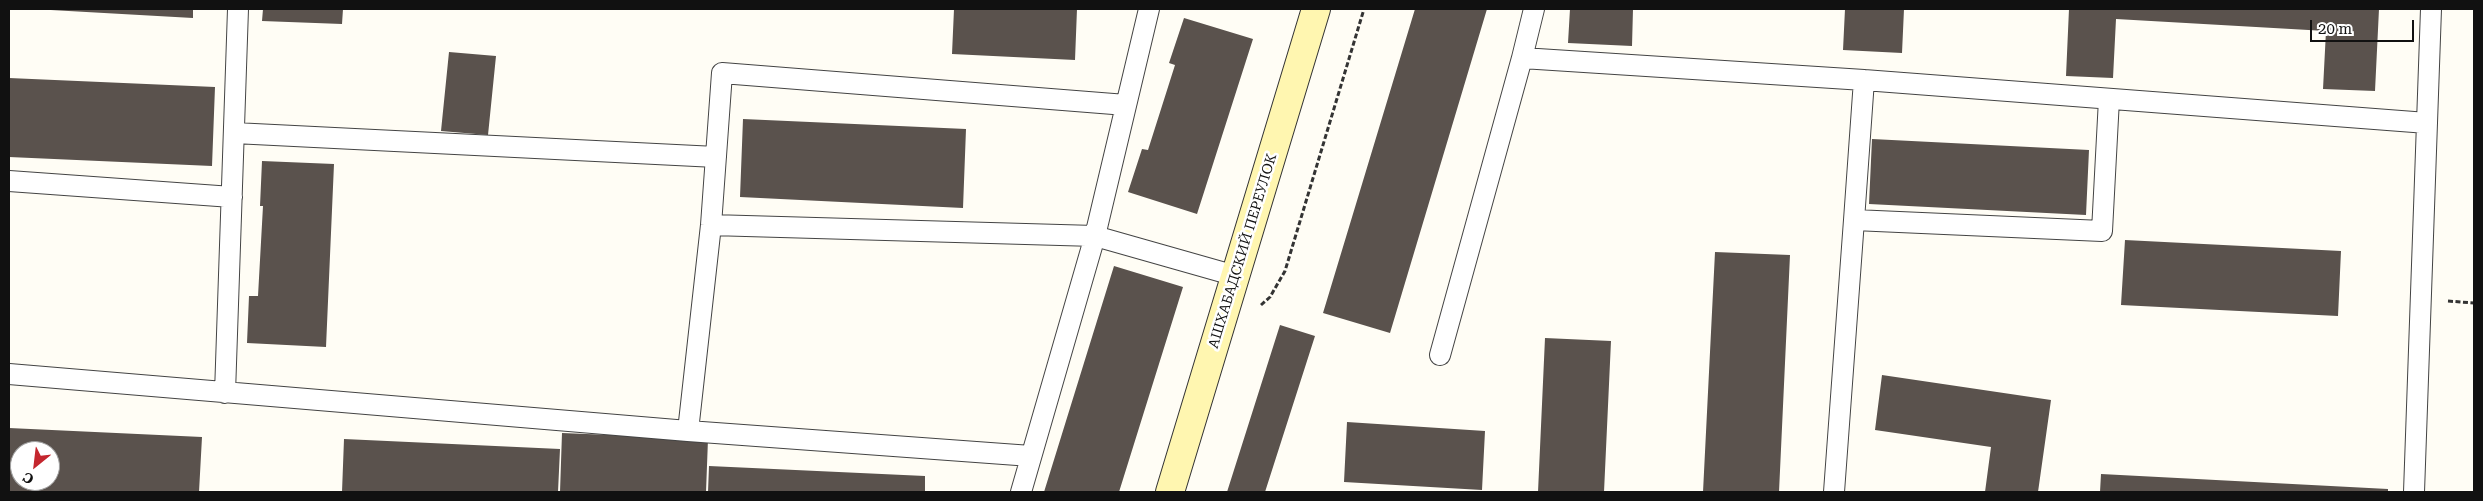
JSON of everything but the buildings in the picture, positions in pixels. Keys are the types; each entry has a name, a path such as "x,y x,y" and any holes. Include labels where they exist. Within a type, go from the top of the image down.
{"main road":[{"name":"АШХАБАДСКИЙ ПЕРЕУЛОК","path":"1170,492 1316,9"}],"lane":[{"path":"226,393 238,9"},
{"path":"1021,492 1095,236 1149,9"},
{"path":"1440,355 1534,9"},
{"path":"2414,492 2431,9"},
{"path":"1522,58 1864,80 2427,123"},
{"path":"688,431 711,225 722,73 1126,106"},
{"path":"1834,492 1864,80"},
{"path":"1854,220 2102,231 2109,99"},
{"path":"234,133 716,157"},
{"path":"9,180 232,197"},
{"path":"711,225 1095,236 1236,276"},
{"path":"9,374 688,431 1031,456"}],"path":[{"path":"1259,307 1270,297 1286,270 1364,9"}]}
